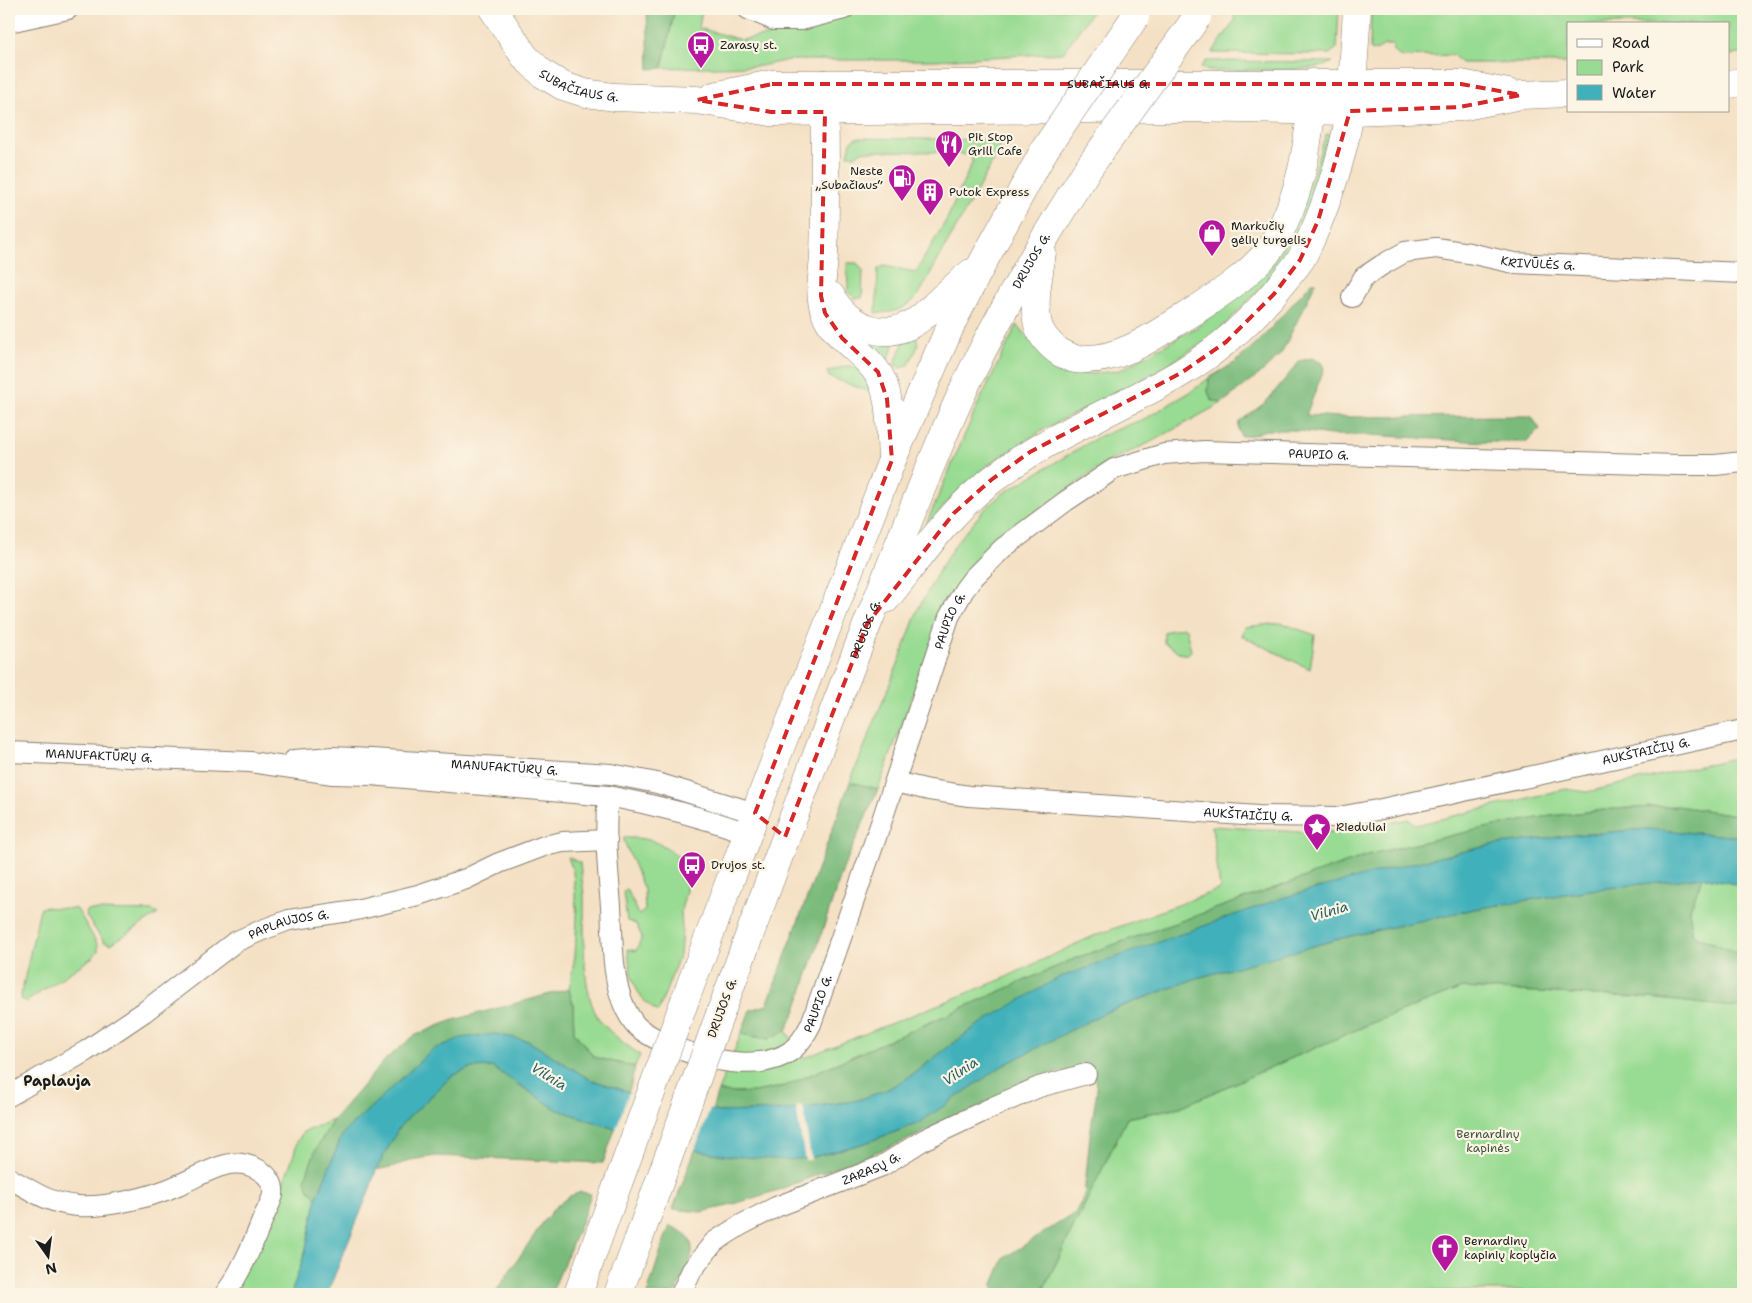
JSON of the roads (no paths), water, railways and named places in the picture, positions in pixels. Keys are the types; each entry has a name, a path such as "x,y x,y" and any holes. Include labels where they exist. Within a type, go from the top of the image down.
{"main road":[{"name":"SUBAČIAUS G.","path":"493,9 525,57 543,74 563,86 585,93 614,97 697,100 771,112 1190,108 1350,111 1460,107 1521,95 1567,93"},
{"path":"867,624 954,513 991,480 1030,452 1132,401 1181,373 1226,342 1274,294 1300,260 1318,221 1340,154 1350,111 1357,9"},
{"path":"578,1294 685,1000 892,460 954,320 983,262 1045,149 1137,13"},
{"name":"DRUJOS G.","path":"618,1294 785,837 867,624 957,404 992,333 1045,236 1087,170 1200,13"},
{"path":"1730,84 1743,82"},
{"path":"1045,236 1036,303 1037,322 1045,338 1055,349 1075,359 1094,359 1115,355 1135,348 1198,309 1249,271 1273,245 1290,210 1301,173 1307,146 1312,83"},
{"name":"SUBAČIAUS G.","path":"697,100 772,84 1461,84 1521,95"},
{"path":"824,84 824,256 821,296 825,313 842,338 878,372 883,383 887,400 892,460"},
{"path":"824,256 832,296 840,310 861,326 879,332 892,331 916,322 983,262"},
{"path":"752,823 785,837"}],"street":[{"path":"9,22 68,9"},
{"path":"748,9 774,20 801,20 844,9"},
{"name":"KRIVŪLĖS G.","path":"1352,296 1364,277 1382,265 1405,252 1436,248 1468,252 1514,264 1743,273"},
{"name":"PAUPIO G.","path":"608,796 606,816 614,961 617,982 625,1008 638,1028 663,1042 688,1052 738,1063 753,1063 772,1059 790,1052 800,1043 807,1032 949,617 964,590 984,566 1003,548 1066,501 1114,469 1164,454 1204,451 1677,465 1715,465 1743,462"},
{"name":"AUKŠTAIČIŲ G.","path":"894,782 969,796 1258,816 1339,816 1377,810 1743,730"},
{"name":"MANUFAKTŪRŲ G.","path":"9,752 250,762 334,757 611,774 658,782 752,823"},
{"name":"MANUFAKTŪRŲ G.","path":"250,762 333,774 371,775 608,796 706,818 752,823"},
{"name":"PAPLAUJOS G.","path":"9,1096 86,1051 144,1012 236,942 262,930 289,920 356,910 418,895 466,878 544,846 562,842 607,840"},
{"name":"ZARASŲ G.","path":"681,1294 692,1270 714,1242 741,1225 776,1208 882,1166 925,1139 1039,1087 1086,1074"},
{"path":"9,1178 46,1200 79,1206 112,1203 149,1196 210,1170 231,1164 253,1166 268,1176 272,1184 273,1195 250,1250 225,1294"}],"water":[{"name":"Vilnia","path":"1647,829 1743,837 1743,886 1703,877 1590,890 1474,909 1342,938 1197,978 1104,1013 1002,1066 919,1123 865,1143 809,1158 788,1160 730,1156 695,1150 615,1129 556,1109 492,1067 470,1068 452,1076 400,1126 376,1170 327,1294 291,1294 305,1252 317,1197 343,1133 432,1050 461,1038 495,1034 528,1041 589,1079 629,1092 719,1112 788,1110 855,1101 884,1091 909,1077 975,1027 1058,978 1282,898 1404,865 1492,845"}],"place":[{"name":"Zarasų st.","path":"701,69"},
{"name":"Pit Stop Grill Cafe","path":"949,168"},
{"name":"Neste „Subačiaus“","path":"902,202"},
{"name":"Putok Express","path":"930,216"},
{"name":"Markučių gėlių turgelis","path":"1212,257"},
{"name":"Rieduliai","path":"1317,851"},
{"name":"Drujos st.","path":"692,889"},
{"name":"Bernardinų kapinių koplyčia","path":"1445,1272"}],"district":[{"name":"Paplauja","path":"57,1081"}],"park label":[{"name":"Bernardinų kapinės","path":"1488,1141"}]}
